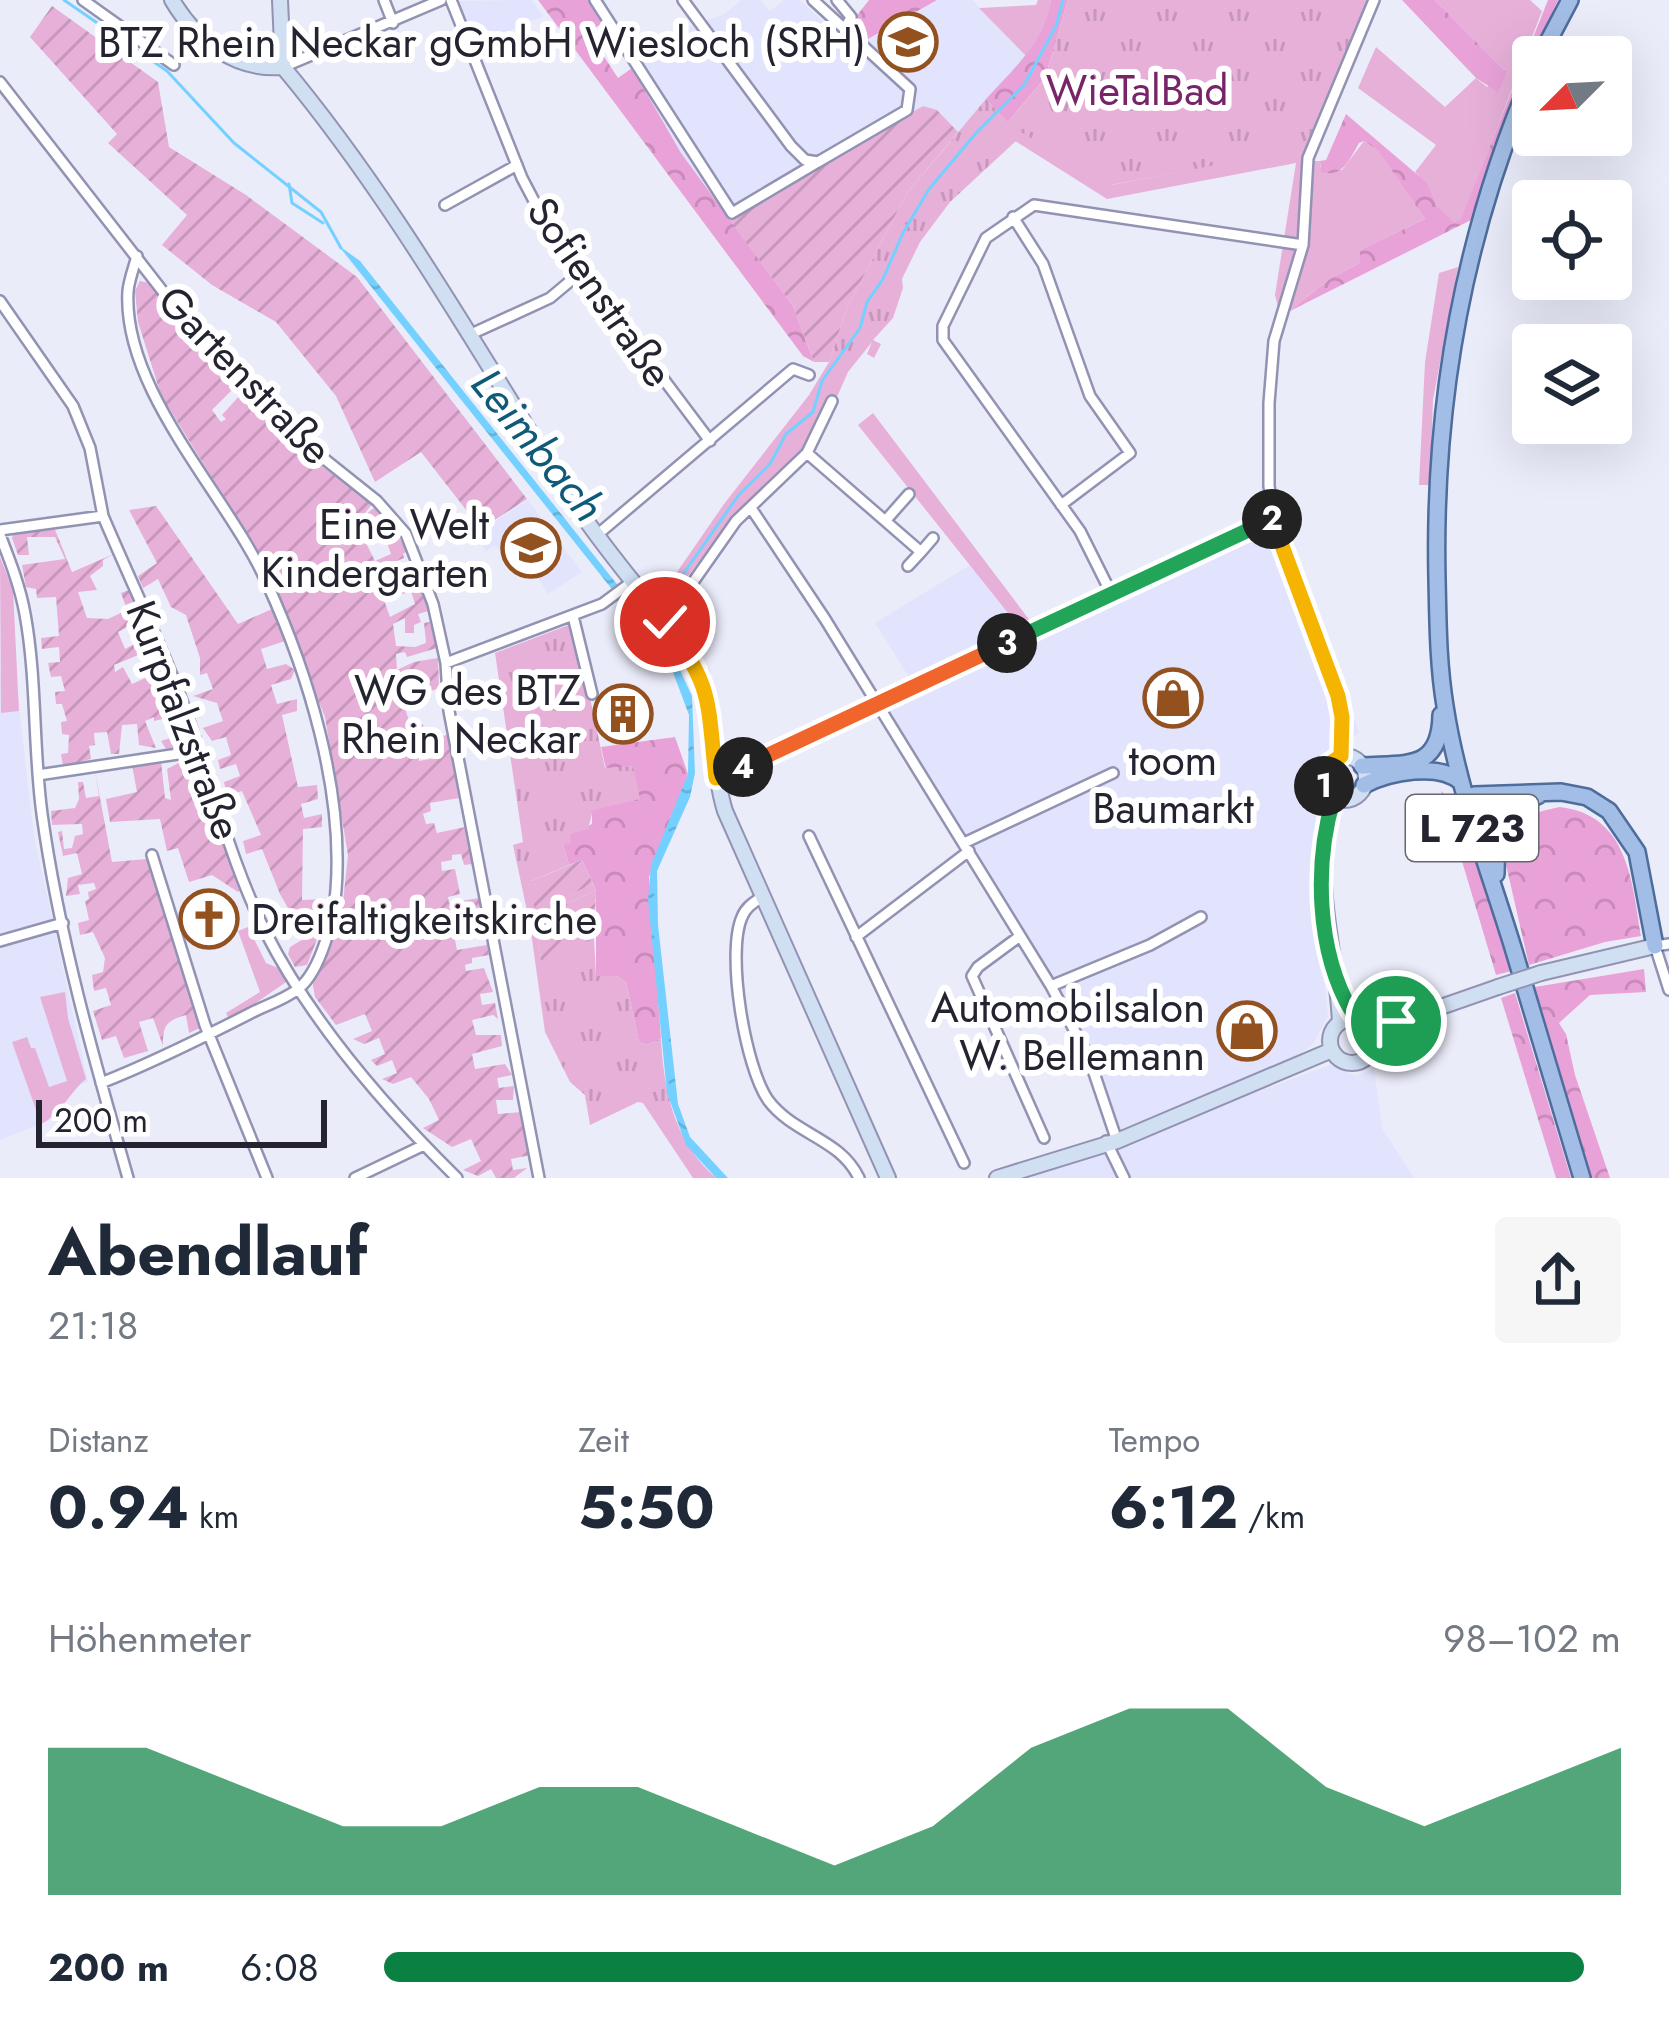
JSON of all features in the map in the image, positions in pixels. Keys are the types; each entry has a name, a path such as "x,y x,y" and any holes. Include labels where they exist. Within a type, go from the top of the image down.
{"main road":[{"path":"1551,36 1570,0"},
{"name":"L 723","path":"1512,121 1462,284 1444,397 1437,475 1436,634 1445,707 1478,848 1582,1178"},
{"name":"L 723","path":"1438,607 1454,709 1512,945"},
{"path":"1362,766 1426,758 1438,741 1445,707"},
{"path":"1364,785 1382,777 1435,771 1452,774 1461,782"},
{"path":"1496,874 1497,826 1516,806 1547,791"},
{"path":"1474,795 1547,791 1587,797 1609,811 1637,852 1662,945"}],"street":[{"path":"83,0 175,64"},
{"path":"172,0 191,31 225,54 254,66 284,67 441,0"},
{"path":"280,0 284,67 320,112 469,334 628,585 660,615 688,654 707,692 716,778 731,827 888,1178"},
{"path":"384,0 393,22"},
{"name":"Sofienstraße","path":"451,0 544,220 710,441"},
{"path":"595,0 732,213 907,110 911,101 910,89 813,0"},
{"path":"683,0 791,146 805,160 818,162"},
{"path":"837,0 851,16 845,29"},
{"path":"1341,756 1338,696 1274,519 1267,456 1270,383 1280,320 1303,245 1308,158 1374,0"},
{"name":"Gartenstraße","path":"0,82 206,347 278,422 377,501 406,534 433,604 446,663 453,732 539,1178"},
{"path":"445,206 517,165"},
{"path":"1111,593 1084,538 942,336 982,244 1013,217 1044,204 1113,219 1303,245"},
{"path":"1013,217 1043,263 1090,396 1130,454 1061,505"},
{"path":"101,1082 301,988 334,917 338,867 320,733 298,657 266,579 152,390 132,336 128,290 137,256"},
{"path":"469,334 550,298 581,272"},
{"name":"Kurpfalzstraße","path":"0,301 74,406 90,448 102,511 179,693 256,910 335,1038 457,1178"},
{"path":"598,535 793,369 809,374"},
{"path":"660,615 724,537 807,453 832,401"},
{"path":"807,453 921,552"},
{"path":"886,520 909,494"},
{"path":"751,508 1051,986 1089,1058 1124,1178"},
{"path":"102,511 0,533 26,618 38,776 63,923 128,1178"},
{"path":"716,778 1274,519"},
{"path":"908,566 933,538"},
{"path":"446,663 573,616 610,600 628,585"},
{"path":"573,616 592,694"},
{"path":"38,776 199,751"},
{"path":"1353,758 1362,766 1364,785 1349,799 1334,797 1325,789 1323,772 1332,759 1353,758"},
{"path":"856,937 967,847 1113,772"},
{"path":"1334,797 1321,874 1337,984 1348,1021"},
{"path":"809,836 964,1163"},
{"path":"152,855 209,1035 267,1178"},
{"path":"761,897 746,908 737,941 743,1026 753,1070 778,1112 844,1154 859,1178"},
{"path":"1051,986 1150,945 1201,916"},
{"path":"0,941 63,923"},
{"path":"1020,936 972,976 1044,1138"},
{"path":"1348,1021 1372,1031 1541,973 1662,945 1669,990"},
{"path":"1348,1021 1331,1035 1332,1050 1343,1061 1359,1062 1373,1047 1372,1031"},
{"path":"997,1178 1111,1141 1332,1050"},
{"path":"355,1178 424,1145"}],"shaded area":[{"path":"532,0 543,16 475,46 458,1"},
{"path":"741,0 760,0 770,11 784,0 800,0 852,49 937,0 972,0 1026,56 958,132 937,110 923,106 728,218 681,153 632,68 694,24 723,15"},
{"name":"Eine Welt Kindergarten","path":"528,500 582,572 548,594 522,553 507,562 495,545 486,551 475,534"},
{"path":"1274,519 1288,526 1359,733 1322,760 1317,772 1320,793 1313,880 1328,1016 1313,1044 1296,1057 1111,1133 1035,953 875,708 912,682 875,623 970,565 1027,633"},
{"path":"15,671 34,836 88,1082 78,1085 53,1119 0,1140 0,675"},
{"path":"1332,1064 1356,1076 1374,1068 1382,1128 1414,1178 1029,1178"}],"green space":[{"path":"538,0 588,0 603,23 588,32 618,78 632,68 681,153 793,306 814,362 803,356"},
{"path":"869,0 937,0 861,43 852,34"},
{"path":"1038,0 1051,0 1047,25 1026,56 979,8 1036,5"},
{"path":"1051,0 1068,0 1045,78 1007,123 986,99 1035,42"},
{"name":"WieTalBad","path":"1068,0 1377,0 1313,161 1294,150 1111,185 1007,124 1002,132 1016,141 950,202 920,242 902,279 893,318 873,340 881,344 874,358 867,354 872,342 848,372 833,406 809,395 829,362 847,308 907,193 986,99 1008,122 1045,78"},
{"path":"1402,0 1435,0 1507,73 1498,92 1476,78"},
{"path":"1435,0 1530,0 1542,11 1532,36 1512,36 1512,89 1462,219 1454,222 1415,172 1436,145 1358,88 1376,47 1445,107 1476,78 1487,87 1507,73"},
{"path":"1548,0 1558,0 1542,36 1534,36"},
{"path":"52,6 158,82 169,147 246,195 357,277 527,499 481,529 421,452 375,482 336,396 276,322 212,285 162,245 187,215 108,143 117,134 30,37"},
{"path":"1512,91 1471,220 1288,312 1331,278 1360,263 1360,250 1425,219 1378,150 1364,141 1340,170 1321,172 1320,161 1326,160 1346,114 1426,182 1437,206 1454,222 1461,219"},
{"path":"923,106 937,110 958,132 907,193 847,308 829,362 814,362 793,306 728,218"},
{"path":"1007,123 1112,185 1294,149 1320,161 1320,167 1342,170 1364,141 1378,149 1425,219 1360,250 1360,263 1331,278 1288,312 1279,311 1275,295 1296,163 1107,199 1001,132"},
{"path":"1458,267 1433,400 1430,485 1419,485 1425,362 1439,273"},
{"path":"140,281 149,283 235,387 212,410 221,422 241,394 304,453 372,504 362,517 374,508 394,530 367,545 375,561 391,554 386,540 397,534 407,551 392,563 394,567 407,561 413,571 402,576 398,569 372,582 379,595 406,582 409,592 384,600 390,617 415,604 411,591 421,586 428,611 418,614 421,622 414,625 414,633 405,633 405,618 393,624 396,646 426,643 424,623 430,622 437,648 407,657 405,652 396,654 397,670 438,658 439,688 403,703 411,726 423,724 427,750 418,751 419,761 440,757 437,737 447,735 459,798 430,803 431,811 423,814 437,833 465,827 472,864 464,865 461,854 452,855 452,860 441,862 442,871 455,869 460,894 448,897 449,903 479,898 481,907 432,917 435,934 453,930 457,950 487,945 489,955 472,958 465,965 466,971 484,968 493,992 480,994 482,1005 495,1003 498,1019 493,1015 472,1020 476,1035 501,1035 502,1046 472,1054 475,1069 505,1064 512,1075 497,1078 499,1088 514,1086 513,1100 496,1100 498,1114 521,1112 531,1155 511,1159 513,1170 527,1168 514,1178 496,1178 491,1169 478,1176 463,1170 481,1161 471,1139 452,1147 423,1128 439,1120 429,1099 411,1077 393,1084 382,1079 397,1073 392,1060 377,1066 371,1060 385,1054 379,1038 364,1044 353,1039 372,1031 365,1014 336,1025 315,997 312,980 329,951 343,902 348,855 325,717 259,554 161,395 138,322 135,291"},
{"path":"809,395 831,404 807,453 751,508 739,510 663,608 657,601 724,504"},
{"path":"873,413 1031,622 1020,628 858,425"},
{"path":"156,506 238,624 272,609 285,641 261,649 267,669 286,664 295,670 291,679 271,685 277,704 297,699 297,711 282,715 298,787 317,785 318,799 301,804 304,818 322,814 322,827 303,829 302,900 323,899 326,916 307,965 295,967 288,954 290,947 305,938 262,849 246,854 243,841 261,835 242,791 227,796 224,782 240,776 236,764 220,769 218,760 231,755 226,737 212,741 203,728 223,721 217,703 193,696 213,689 207,673 200,675 200,658 186,615 171,607 158,579 143,588 138,576 157,563 129,510"},
{"path":"54,527 72,572 114,554 90,576 97,590 78,592 87,618 108,619 127,610 121,593 129,590 145,628 134,623 118,632 125,649 149,636 155,648 114,665 115,672 123,667 132,684 152,675 146,660 157,654 192,744 166,749 161,741 176,736 171,717 154,721 154,717 145,721 156,748 139,745 137,724 122,725 119,754 111,754 107,732 94,733 91,759 63,766 61,754 68,753 69,735 62,734 61,722 67,721 62,704 56,704 55,692 65,691 61,676 51,677 48,663 60,662 59,647 42,649 41,638 59,636 56,597 37,598 36,589 26,587 22,565 65,559 55,537 27,537 29,555 18,555 12,538 14,533"},
{"path":"0,557 13,590 19,711 1,713"},
{"path":"574,623 605,768 633,766 640,799 593,810 588,829 570,834 571,843 563,844 569,865 529,882 536,910 593,884 596,890 536,919 541,960 594,939 596,976 616,976 626,982 639,1042 647,1045 661,1038 665,1077 681,1132 716,1178 693,1178 643,1103 590,1125 585,1095 570,1082 545,1032 513,845 523,842 495,653"},
{"path":"675,737 688,774 649,877 661,1038 647,1045 639,1042 626,982 616,976 596,976 596,890 582,860 569,865 563,844 570,834 592,824 592,810 637,794 633,766 606,769 601,747"},
{"path":"190,757 207,790 197,791 199,803 213,806 223,830 211,836 214,841 223,838 243,889 238,892 212,875 189,882 178,848 167,851 160,819 110,822 106,799 137,792 132,765 161,761 165,798 171,800 167,769"},
{"path":"95,771 112,862 147,859 200,1028 189,1033 186,1015 174,1019 165,1029 163,1046 153,1018 139,1022 148,1051 124,1058 116,1036 102,1040 93,1011 111,1005 106,988 94,991 92,975 103,972 105,958 93,932 80,935 78,923 89,920 85,901 88,892 96,889 94,883 78,885 80,894 66,896 68,878 82,874 77,853 63,856 58,832 62,831 64,849 72,848 75,836 83,834 82,824 52,825 51,811 75,808 78,782 83,782 86,798 99,796"},
{"path":"1441,791 1454,802 1465,823 1511,971 1496,975"},
{"path":"1560,807 1583,813 1613,837 1629,873 1641,936 1529,965 1504,856 1506,844 1521,821"},
{"path":"582,860 593,884 535,911 529,882"},
{"path":"596,890 594,939 541,961 536,919"},
{"path":"248,927 266,963 283,970 289,980 230,1021 226,1013 260,992 238,931"},
{"path":"1644,969 1646,992 1590,995 1559,1023 1610,1178 1592,1178 1535,987"},
{"path":"65,992 86,1079 41,1124 12,1042 27,1037 49,1087 67,1081 40,997"},
{"path":"1515,993 1571,1178 1556,1178 1501,998"}],"water":[{"path":"338,245 360,261 616,583 650,616 692,696 695,773 690,797 657,871 658,925 678,1104 690,1137 728,1178 716,1178 686,1145 667,1093 648,900 651,865 688,774 689,715 671,667"}],"waterway":[{"name":"Leimbach","path":"64,0 167,71 234,143 321,212 341,248"},
{"path":"660,607 738,496 770,464 786,434 813,412 822,381 860,328 867,302 929,189 1024,85 1056,26 1063,0"},
{"path":"289,184 292,203 323,223"}],"place":[{"name":"BTZ Rhein Neckar gGmbH Wiesloch (SRH)","path":"908,42"},
{"name":"Eine Welt Kindergarten","path":"531,548"},
{"name":"toom Baumarkt","path":"1173,698"},
{"name":"WG des BTZ Rhein Neckar","path":"623,714"},
{"name":"Dreifaltigkeitskirche","path":"209,919"},
{"name":"Automobilsalon W. Bellemann","path":"1247,1031"}],"route":[{"path":"665,622 707,692 716,778 1274,519 1342,717 1341,756 1328,763 1322,778 1334,797 1321,874 1337,984 1355,1019 1372,1031 1396,1021"}]}
